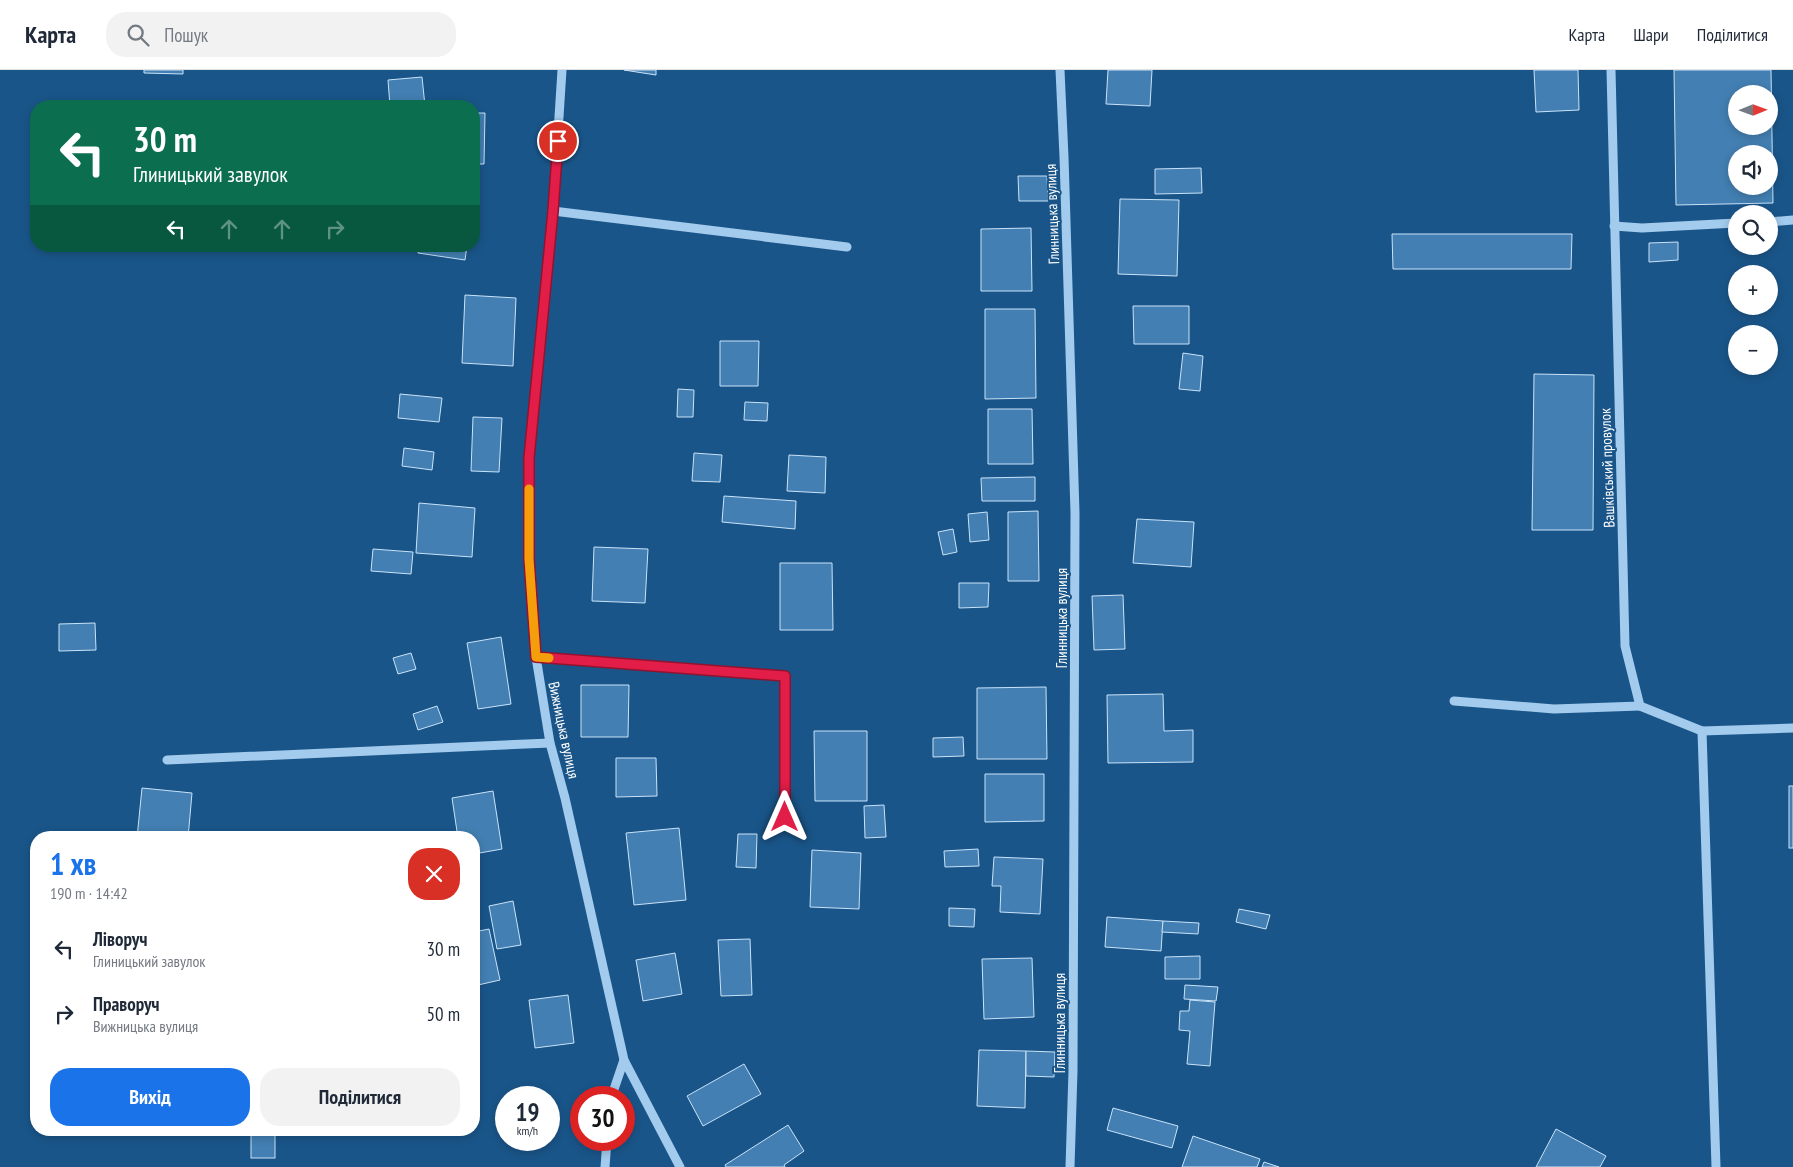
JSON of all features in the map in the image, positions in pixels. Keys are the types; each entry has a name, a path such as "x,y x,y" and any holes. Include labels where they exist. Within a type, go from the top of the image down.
{"street":[{"name":"Вижницька вулиця","path":"562,70 553,211 529,458 529,559 536,657 550,743 565,798 624,1060 680,1167"},
{"name":"Глинницька вулиця","path":"1060,70 1074,513 1073,1061 1070,1167"},
{"name":"Вашківський провулок","path":"1611,70 1626,646 1640,706"},
{"path":"553,211 847,247"},
{"path":"1778,221 1793,220"},
{"path":"1614,226 1642,228 1728,223"},
{"path":"536,657 785,676 785,817"},
{"path":"1454,701 1554,709 1640,706 1702,731 1793,728"},
{"path":"1702,731 1716,1167"},
{"path":"167,760 550,743"},
{"path":"615,1086 624,1060"},
{"path":"605,1167 606,1151"}],"building":[{"path":"144,70 183,70 183,74 144,73"},
{"path":"624,70 656,70 656,75"},
{"path":"1108,70 1152,70 1150,106 1106,104"},
{"path":"1534,70 1578,70 1579,110 1536,112"},
{"path":"1674,70 1771,70 1771,85 1728,85 1728,135 1772,135 1772,145 1728,145 1728,195 1773,195 1773,203 1676,205"},
{"path":"422,77 424,100 390,100 388,80"},
{"path":"480,113 485,113 484,164 480,164"},
{"path":"1201,168 1202,193 1155,194 1155,169"},
{"path":"1018,176 1047,176 1048,201 1019,201"},
{"path":"1120,199 1179,200 1177,276 1118,274"},
{"path":"1031,228 1032,291 981,291 981,229"},
{"path":"1392,234 1572,234 1571,269 1393,269"},
{"path":"1678,242 1678,260 1649,262 1649,243"},
{"path":"418,252 466,252 465,260"},
{"path":"465,295 516,298 513,366 462,363"},
{"path":"1133,306 1189,306 1189,344 1134,344"},
{"path":"985,309 1035,309 1036,398 985,399"},
{"path":"720,341 759,341 758,386 720,386"},
{"path":"1183,353 1203,356 1200,391 1179,389"},
{"path":"1534,374 1594,375 1593,530 1532,530"},
{"path":"678,389 694,390 693,417 677,417"},
{"path":"400,394 442,398 439,422 398,418"},
{"path":"745,402 768,403 767,421 744,420"},
{"path":"988,409 1032,409 1033,464 988,464"},
{"path":"473,417 502,418 499,472 471,471"},
{"path":"404,448 434,452 432,470 402,466"},
{"path":"694,453 722,455 720,482 692,481"},
{"path":"789,455 826,457 825,493 787,491"},
{"path":"1035,477 1035,501 982,501 981,478"},
{"path":"724,496 796,501 795,529 722,522"},
{"path":"419,503 475,508 472,557 416,553"},
{"path":"1038,511 1039,581 1008,581 1008,512"},
{"path":"987,512 989,540 970,542 968,514"},
{"path":"1137,519 1194,522 1191,567 1133,563"},
{"path":"953,529 957,552 943,555 938,532"},
{"path":"594,547 648,549 645,603 592,601"},
{"path":"373,549 413,552 411,574 371,571"},
{"path":"780,563 832,563 833,630 780,630"},
{"path":"959,583 989,583 988,607 959,608"},
{"path":"1123,595 1125,649 1094,650 1092,596"},
{"path":"95,623 96,650 59,651 59,624"},
{"path":"501,637 511,704 478,709 467,643"},
{"path":"411,653 416,669 398,674 393,658"},
{"path":"581,685 629,685 628,737 581,737"},
{"path":"1046,687 1047,759 977,759 977,688"},
{"path":"1163,694 1164,731 1193,730 1193,762 1108,763 1107,695"},
{"path":"437,706 443,722 418,730 413,714"},
{"path":"814,731 867,731 867,801 815,801"},
{"path":"963,737 964,756 933,757 933,738"},
{"path":"616,758 656,758 657,796 616,797"},
{"path":"985,774 1044,774 1044,821 985,822"},
{"path":"1789,786 1793,786 1793,848 1789,848"},
{"path":"142,788 192,793 189,831 138,831"},
{"path":"493,791 502,849 480,853 480,831 457,831 452,798"},
{"path":"884,805 886,837 865,838 864,806"},
{"path":"679,828 686,900 634,905 626,833"},
{"path":"738,834 757,834 756,868 736,867"},
{"path":"978,849 979,866 945,867 944,851"},
{"path":"812,850 861,853 859,909 810,907"},
{"path":"994,857 1043,859 1040,914 1000,912 1001,886 992,886"},
{"path":"513,901 521,945 497,949 489,906"},
{"path":"949,908 975,909 974,927 949,926"},
{"path":"1239,909 1270,915 1266,929 1236,922"},
{"path":"1107,917 1163,921 1161,951 1105,947"},
{"path":"1163,921 1199,923 1198,934 1162,932"},
{"path":"489,929 500,980 480,985 480,931"},
{"path":"750,939 752,995 721,996 718,940"},
{"path":"675,953 682,994 643,1001 636,960"},
{"path":"1200,956 1200,979 1165,979 1165,957"},
{"path":"1032,958 1034,1017 984,1019 982,959"},
{"path":"1185,985 1218,987 1216,1001 1184,999"},
{"path":"568,995 574,1043 535,1048 529,1000"},
{"path":"1190,1000 1215,1002 1210,1066 1187,1064 1190,1031 1179,1030 1180,1011 1189,1011"},
{"path":"979,1050 1026,1051 1025,1108 977,1106"},
{"path":"1026,1051 1055,1052 1054,1077 1026,1076"},
{"path":"744,1064 761,1094 703,1126 687,1096"},
{"path":"1113,1108 1178,1126 1172,1148 1107,1130"},
{"path":"788,1125 804,1151 784,1165 785,1167 726,1167 725,1165"},
{"path":"1556,1129 1606,1156 1600,1167 1536,1167"},
{"path":"251,1136 275,1136 275,1158 251,1158"},
{"path":"1193,1136 1260,1159 1257,1167 1182,1167"},
{"path":"1264,1162 1279,1167 1262,1167"}],"slow traffic":[{"path":"529,489 529,559 536,657 549,658"}],"route":[{"path":"558,141 529,458 529,559 536,657 785,676 785,817"}]}
